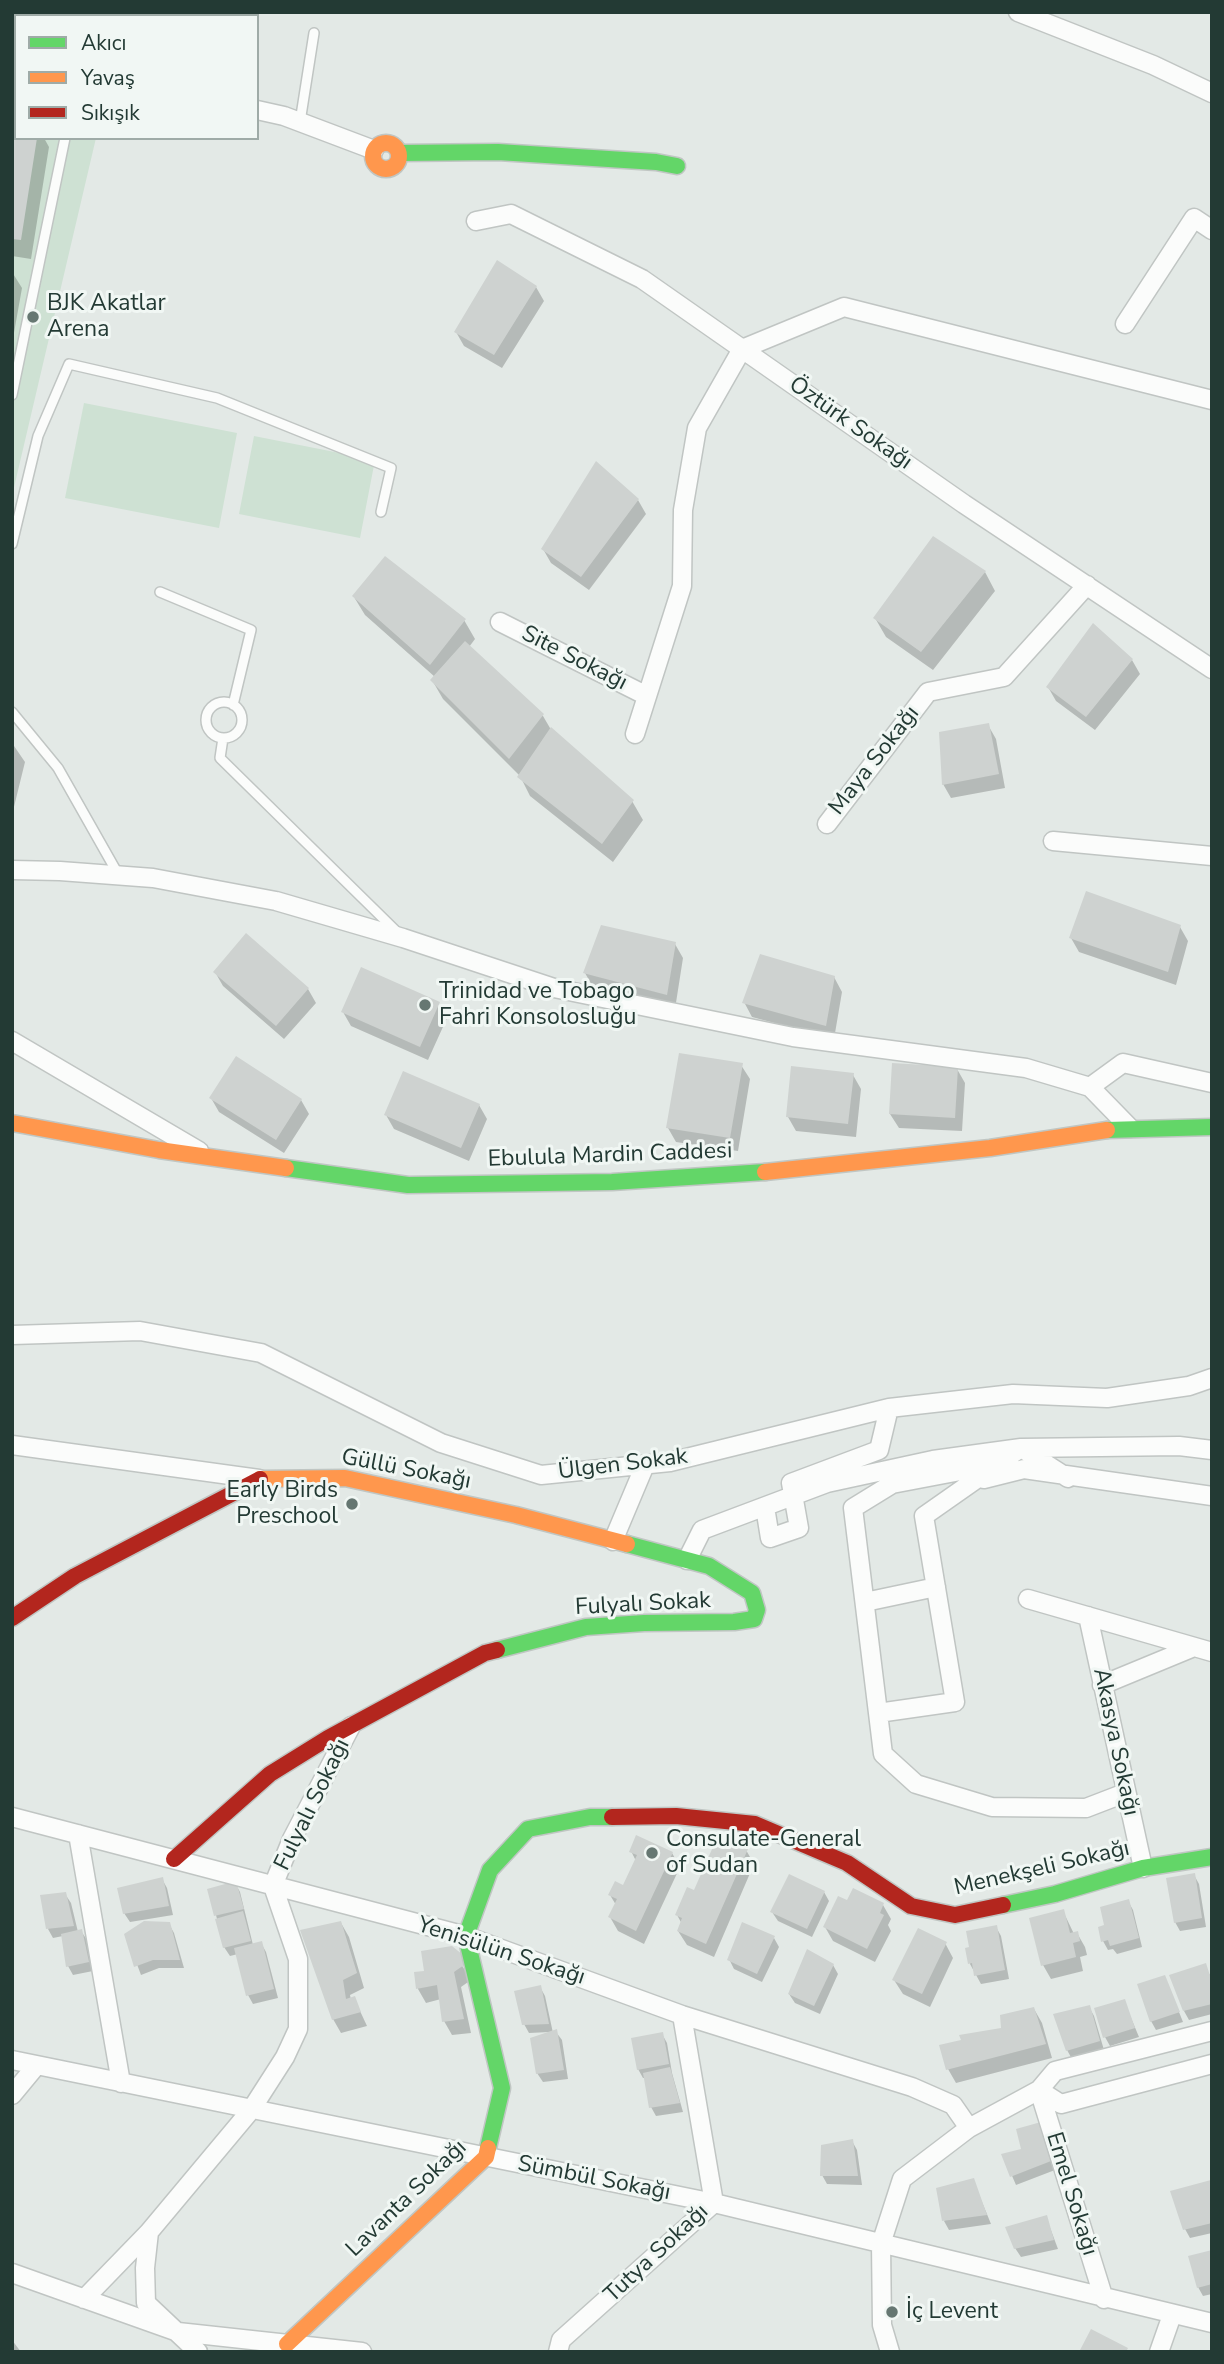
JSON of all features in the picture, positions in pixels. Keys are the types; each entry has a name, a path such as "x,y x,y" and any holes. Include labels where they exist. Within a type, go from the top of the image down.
{"street":[{"path":"1018,12 1153,65 1212,93"},
{"path":"259,111 300,122 374,150 374,162 384,169 396,165 399,153 498,152 656,162 677,166"},
{"name":"Öztürk Sokağı","path":"476,221 511,214 642,279 964,503 1212,669"},
{"path":"1125,324 1194,218 1212,230"},
{"path":"635,734 682,586 683,510 696,428 742,349 844,307 1212,401"},
{"name":"Maya Sokağı","path":"827,824 928,692 1004,677 1087,585"},
{"name":"Site Sokağı","path":"500,622 647,696"},
{"path":"1053,841 1212,856"},
{"path":"12,870 153,878 276,901 403,938 554,988 793,1037 1026,1068 1090,1087 1130,1128"},
{"path":"12,1041 211,1158"},
{"path":"1090,1087 1124,1063 1212,1083"},
{"name":"Ebulula Mardin Caddesi","path":"12,1123 211,1158 408,1185 612,1182 778,1171 990,1148 1102,1129 1212,1126"},
{"name":"Ülgen Sokak","path":"12,1335 140,1331 261,1353 440,1443 541,1475 670,1462 889,1408 1013,1394 1107,1398 1189,1386 1212,1378"},
{"path":"765,1507 770,1538 799,1528 791,1483 878,1450 889,1408"},
{"path":"12,1446 259,1479"},
{"path":"687,1560 702,1530 827,1483 933,1460 1021,1448 1179,1446 1212,1451"},
{"path":"878,1713 955,1702 924,1516 1021,1448"},
{"path":"1021,1448 1068,1478"},
{"path":"998,1464 892,1484 853,1508 883,1754 916,1784 992,1807 1086,1808 1125,1793"},
{"path":"613,1541 645,1465"},
{"path":"974,1481 1024,1469 1068,1478 1212,1496"},
{"name":"Güllü Sokağı","path":"12,1618 75,1576 259,1479 345,1478 516,1515 709,1566"},
{"name":"Fulyalı Sokak","path":"351,1726 485,1653 586,1627 754,1619 757,1610 752,1593 709,1566"},
{"path":"865,1602 936,1587"},
{"path":"1028,1599 1212,1652"},
{"name":"Akasya Sokağı","path":"1088,1616 1143,1868"},
{"path":"1102,1685 1194,1647"},
{"name":"Fulyalı Sokağı","path":"174,1859 270,1774 351,1726"},
{"name":"Fulyalı Sokağı","path":"84,2299 149,2232 251,2110 285,2057 298,2029 298,1959 273,1886 292,1839 351,1726"},
{"name":"Menekşeli Sokağı","path":"466,1936 490,1870 528,1829 590,1817 676,1815 755,1824 847,1863 911,1906 955,1915 1055,1894 1143,1868 1212,1857"},
{"name":"Yenisülün Sokağı","path":"12,1817 466,1936 682,2015 912,2087 953,2105 970,2128"},
{"path":"78,1834 121,2083"},
{"name":"Lavanta Sokağı","path":"287,2344 486,2157 502,2088 466,1936"},
{"name":"Tutya Sokağı","path":"558,2352 561,2340 714,2203 682,2015"},
{"path":"890,2352 882,2325 881,2244 902,2179 970,2128 1039,2090 1055,2071 1212,2031"},
{"name":"Sümbül Sokağı","path":"12,2060 714,2203 1212,2323"},
{"path":"12,2095 36,2066"},
{"path":"1039,2090 1061,2104 1211,2068"},
{"name":"Emel Sokağı","path":"1039,2090 1104,2299"},
{"path":"149,2232 145,2267 146,2303 198,2352"},
{"path":"12,2273 178,2332 362,2352"},
{"path":"1159,2352 1172,2315"}],"lane":[{"path":"300,122 314,33"},
{"path":"12,395 65,140"},
{"path":"12,544 38,436 69,364 217,398 391,468 381,512"},
{"path":"160,592 251,630 233,705"},
{"path":"221,703 233,705 240,711 243,721 240,730 233,737 223,738 211,733 206,722 210,709 221,703"},
{"path":"12,712 58,768 119,875"},
{"path":"223,738 220,758 403,938"}],"green space":[{"name":"BJK Akatlar Arena","path":"14,96 14,140 96,140 12,496"},
{"path":"84,403 237,433 219,528 65,498"},
{"path":"254,436 375,460 360,538 239,514"}],"building":[{"path":"12,122 14,140 37,140 21,240 12,239"},
{"path":"497,260 537,286 494,355 454,332"},
{"path":"596,461 639,499 581,577 541,549"},
{"path":"933,536 986,571 921,652 873,618"},
{"path":"385,556 466,619 430,665 352,596"},
{"path":"1093,623 1133,659 1086,717 1046,687"},
{"path":"465,641 544,714 509,759 430,680"},
{"path":"989,723 999,774 942,785 939,732"},
{"path":"551,727 634,800 602,844 517,777"},
{"path":"1086,891 1181,925 1168,972 1069,938"},
{"path":"601,925 676,942 667,995 583,973"},
{"path":"246,933 309,988 276,1026 213,972"},
{"path":"760,954 835,976 826,1026 742,1003"},
{"path":"361,967 440,1002 420,1047 341,1012"},
{"path":"679,1053 743,1063 730,1138 666,1128"},
{"path":"236,1056 302,1099 276,1140 209,1098"},
{"path":"892,1063 958,1067 955,1118 889,1114"},
{"path":"791,1066 854,1073 848,1124 786,1117"},
{"path":"403,1071 480,1104 461,1148 384,1115"},
{"path":"636,1835 673,1852 636,1931 608,1917 617,1899 608,1895 615,1881 623,1885 637,1855 629,1852"},
{"path":"716,1840 731,1847 733,1842 748,1849 706,1944 677,1931 682,1918 675,1915 687,1887 694,1890"},
{"path":"1195,1873 1202,1918 1174,1923 1166,1878"},
{"path":"789,1874 825,1891 807,1929 770,1912"},
{"path":"163,1877 169,1906 123,1914 117,1888"},
{"path":"236,1881 244,1909 214,1916 207,1889"},
{"path":"853,1888 884,1903 880,1913 884,1915 867,1949 823,1927 838,1896 847,1900"},
{"path":"66,1892 74,1926 46,1929 40,1895"},
{"path":"1129,1899 1139,1938 1110,1946 1108,1940 1101,1942 1098,1927 1104,1925 1100,1907"},
{"path":"1064,1909 1070,1933 1078,1931 1080,1941 1073,1943 1076,1957 1041,1966 1029,1918"},
{"path":"243,1911 251,1941 223,1948 215,1919"},
{"path":"144,1921 170,1922 180,1960 153,1960 134,1967 124,1934"},
{"path":"341,1921 357,1973 343,1980 346,1999 355,1996 361,2012 332,2020 300,1930"},
{"path":"742,1922 775,1936 757,1974 727,1960"},
{"path":"997,1925 1005,1970 974,1976 965,1948 969,1947 966,1931"},
{"path":"918,1928 947,1942 922,1994 892,1980"},
{"path":"82,1929 89,1962 66,1967 61,1934"},
{"path":"262,1941 274,1989 246,1996 234,1948"},
{"path":"452,1946 463,1955 464,1965 454,1972 464,2019 442,2022 437,1985 416,1989 414,1972 424,1971 421,1951"},
{"path":"807,1949 834,1964 814,2006 788,1994"},
{"path":"1206,1963 1212,1982 1212,2004 1183,2011 1169,1975"},
{"path":"1165,1975 1180,2012 1150,2022 1137,1984"},
{"path":"541,1985 549,2024 522,2025 514,1991"},
{"path":"1125,1999 1135,2028 1103,2038 1094,2008"},
{"path":"1090,2005 1100,2041 1066,2051 1053,2014"},
{"path":"1034,2007 1046,2044 946,2070 939,2045 961,2040 959,2035 1001,2028 1000,2015"},
{"path":"557,2029 564,2070 536,2074 530,2038"},
{"path":"663,2032 669,2064 637,2070 631,2038"},
{"path":"670,2067 680,2103 649,2108 643,2073"},
{"path":"1041,2122 1051,2161 1010,2177 1001,2154 1021,2149 1016,2129"},
{"path":"853,2139 858,2176 820,2176 821,2145"},
{"path":"974,2178 987,2215 942,2221 936,2188"},
{"path":"1211,2180 1212,2223 1183,2230 1170,2191"},
{"path":"1047,2215 1054,2240 1014,2249 1005,2227"},
{"path":"1212,2250 1212,2284 1197,2288 1188,2256"},
{"path":"1091,2329 1128,2348 1126,2352 1079,2352"}],"traffic: fast":[{"path":"399,153 498,152 656,162 677,166"},
{"path":"1107,1130 1212,1127"},
{"path":"286,1168 408,1185 612,1182 765,1172"},
{"path":"497,1650 586,1627 754,1619 757,1610 752,1593 709,1566 627,1544"},
{"path":"488,2148 502,2088 466,1936 490,1870 528,1829 590,1817 612,1817"},
{"path":"1003,1905 1055,1894 1143,1868 1212,1857"}],"traffic: slow":[{"path":"386,143 395,147 399,156 395,165 386,169 377,165 373,156 377,147 386,143"},
{"path":"12,1123 159,1150 286,1168"},
{"path":"765,1172 990,1148 1107,1130"},
{"path":"260,1479 345,1478 516,1515 627,1544"},
{"path":"287,2344 486,2157 488,2148"}],"traffic: jam":[{"path":"12,1618 75,1576 260,1479"},
{"path":"174,1859 270,1774 328,1738 485,1653 497,1650"},
{"path":"612,1817 676,1816 755,1824 847,1863 911,1906 955,1915 1003,1905"}],"place":[{"name":"BJK Akatlar Arena","path":"33,317"},
{"name":"Trinidad ve Tobago Fahri Konsolosluğu","path":"425,1005"},
{"name":"Early Birds Preschool","path":"352,1504"},
{"name":"Consulate-General of Sudan","path":"652,1853"},
{"name":"İç Levent","path":"892,2312"}]}
